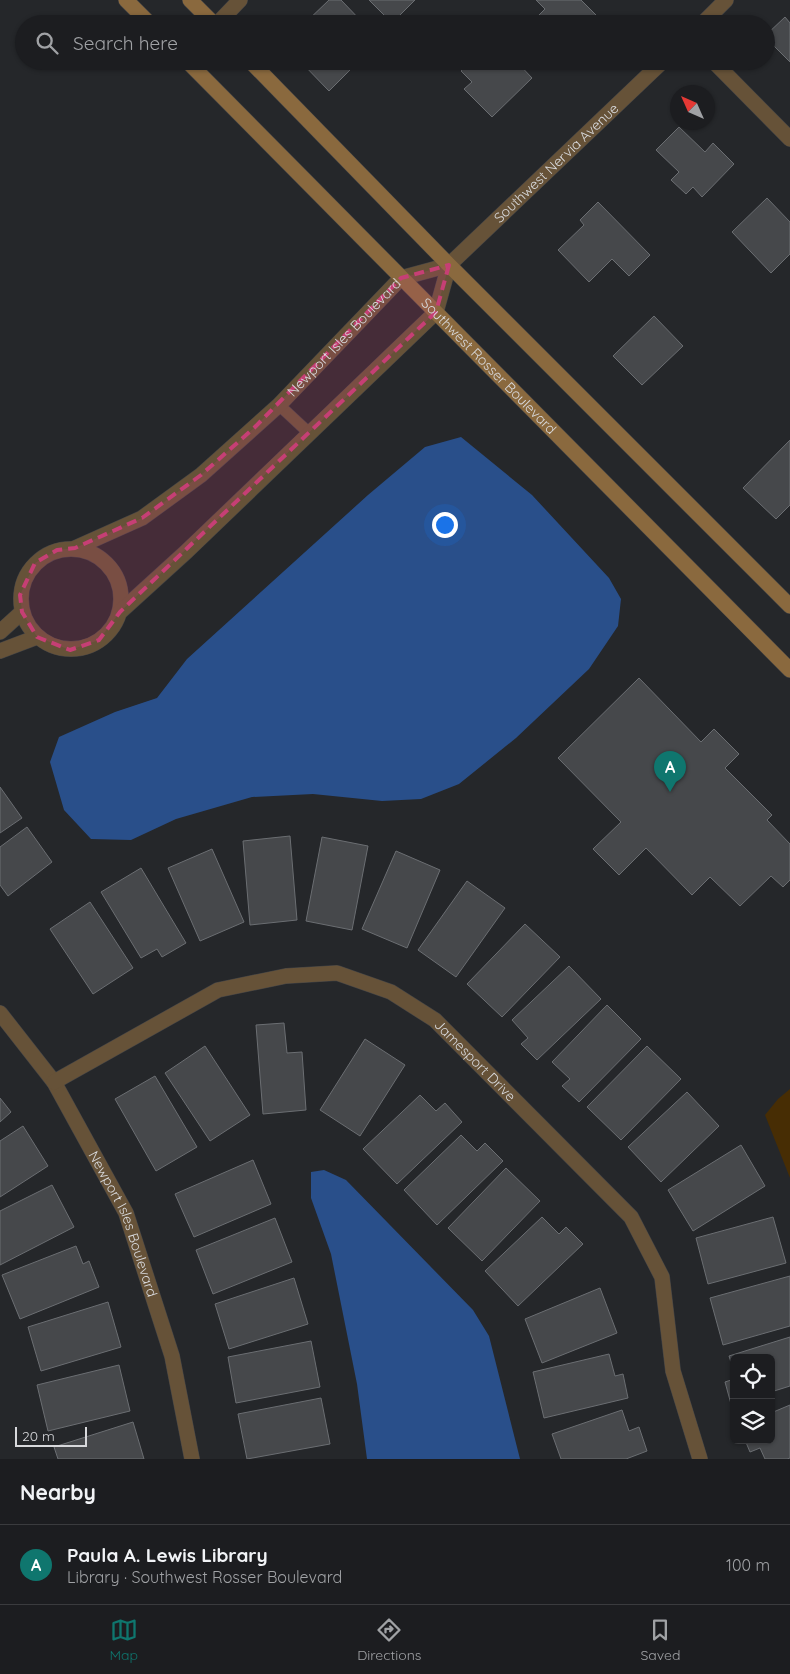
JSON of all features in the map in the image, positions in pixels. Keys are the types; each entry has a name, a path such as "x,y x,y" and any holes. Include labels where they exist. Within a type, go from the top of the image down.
{"street":[{"path":"126,0 141,15"},
{"path":"190,0 206,15"},
{"path":"224,15 240,0"},
{"path":"711,15 726,0"},
{"name":"Southwest Rosser Boulevard","path":"196,70 790,670"},
{"path":"259,70 449,265 790,606"},
{"name":"Southwest Nervia Avenue","path":"449,265 654,70"},
{"path":"722,70 790,139"},
{"path":"120,612 121,595 113,570 106,562 92,552 74,548 57,550 35,563 25,578 20,595 26,624 37,637 52,646 70,650 83,648 99,640 112,628 120,612 186,552 436,312 449,265"},
{"name":"Newport Isles Boulevard","path":"74,548 142,518 201,475 278,405 402,278 449,265"},
{"path":"0,632 22,612"},
{"path":"0,651 37,637"},
{"name":"Jamesport Drive","path":"54,1082 218,990 286,976 337,973 391,992 435,1020 631,1216 662,1277 673,1371 700,1459"},
{"name":"Newport Isles Boulevard","path":"0,1014 54,1082 126,1213 172,1356 192,1459"}],"lane":[{"path":"278,405 309,433"}],"highlighted area":[{"path":"449,265 436,312 120,612 99,640 70,650 37,637 22,612 20,595 35,563 57,550 75,548 142,518 201,475 254,428 401,278"}],"shaded area":[{"path":"790,1089 790,1178 765,1115 778,1099"}],"water":[{"path":"461,437 532,495 609,578 621,599 618,626 589,669 516,738 459,784 421,799 382,801 313,794 252,797 176,819 131,840 91,839 64,810 50,762 59,737 115,712 157,698 187,659 368,495 425,447"},
{"path":"324,1170 346,1180 473,1310 489,1336 520,1459 367,1459 357,1384 331,1254 311,1198 311,1172"}],"building":[{"path":"329,0 341,0 355,15 313,15"},
{"path":"369,0 415,0 400,15 384,15"},
{"path":"536,0 581,0 596,15 539,15 545,9"},
{"path":"785,17 790,23 790,62 775,47 775,26"},
{"path":"309,70 350,70 329,91"},
{"path":"524,70 532,78 492,117 464,89 472,82 461,71"},
{"path":"676,130 682,130 705,152 713,143 734,164 702,197 693,187 686,194 671,180 679,172 656,150"},
{"path":"767,198 790,222 790,254 771,273 732,232"},
{"path":"598,202 650,255 629,276 612,259 589,282 558,250 584,225 580,220"},
{"path":"654,316 683,346 642,385 613,356"},
{"path":"790,440 790,505 776,519 743,488"},
{"path":"639,678 701,742 714,729 739,754 725,768 772,815 767,820 790,844 790,880 783,887 771,876 740,906 710,877 692,895 646,848 619,875 593,849 621,822 558,758"},
{"path":"0,787 22,818 0,833"},
{"path":"27,827 52,862 8,896 0,885 0,847"},
{"path":"290,836 297,920 250,925 243,841"},
{"path":"322,837 368,846 352,930 306,921"},
{"path":"212,849 244,922 200,941 168,868"},
{"path":"396,851 440,870 407,948 362,929"},
{"path":"141,868 186,943 162,957 157,949 141,958 101,892"},
{"path":"467,881 505,908 456,977 418,950"},
{"path":"90,902 133,968 93,994 50,929"},
{"path":"525,924 560,957 502,1017 467,984"},
{"path":"569,966 601,999 537,1060 521,1044 528,1038 512,1020"},
{"path":"607,1005 641,1039 579,1102 562,1086 570,1079 552,1062"},
{"path":"284,1023 287,1053 302,1052 306,1110 263,1114 256,1025"},
{"path":"365,1039 405,1065 360,1136 320,1110"},
{"path":"205,1046 250,1115 210,1141 165,1073"},
{"path":"647,1046 681,1079 621,1140 587,1107"},
{"path":"155,1076 197,1147 156,1171 115,1099"},
{"path":"687,1092 719,1126 661,1182 628,1147"},
{"path":"420,1095 436,1111 445,1103 462,1122 397,1184 363,1149"},
{"path":"0,1098 11,1112 0,1122"},
{"path":"23,1126 48,1166 0,1197 0,1141"},
{"path":"461,1135 477,1151 485,1143 503,1161 437,1225 404,1190"},
{"path":"741,1145 765,1186 693,1231 668,1190"},
{"path":"253,1160 271,1204 194,1237 175,1194"},
{"path":"506,1168 540,1201 482,1261 448,1228"},
{"path":"52,1185 74,1227 0,1265 0,1211"},
{"path":"542,1217 559,1234 566,1227 583,1244 518,1306 485,1271"},
{"path":"773,1217 786,1263 708,1284 696,1238"},
{"path":"275,1218 292,1262 213,1294 196,1250"},
{"path":"76,1246 83,1264 89,1261 99,1287 20,1319 2,1275"},
{"path":"790,1276 790,1326 723,1345 710,1298"},
{"path":"294,1278 308,1324 229,1349 215,1304"},
{"path":"600,1288 617,1333 542,1363 525,1319"},
{"path":"108,1302 121,1347 41,1371 28,1327"},
{"path":"790,1337 790,1386 775,1391 775,1354 735,1354"},
{"path":"311,1341 320,1387 236,1403 228,1357"},
{"path":"609,1354 615,1376 623,1374 628,1398 544,1418 533,1372"},
{"path":"119,1365 130,1411 48,1431 37,1385"},
{"path":"730,1380 730,1400 725,1382"},
{"path":"321,1398 330,1444 247,1459 238,1414"},
{"path":"790,1405 790,1458 787,1459 765,1459 760,1448 750,1452 747,1444 775,1444 775,1411"},
{"path":"622,1410 629,1431 639,1427 647,1451 626,1459 561,1459 552,1434"},
{"path":"133,1422 144,1459 58,1459 54,1447"}],"place":[{"name":"Paula A. Lewis Library","path":"670,792"}]}
